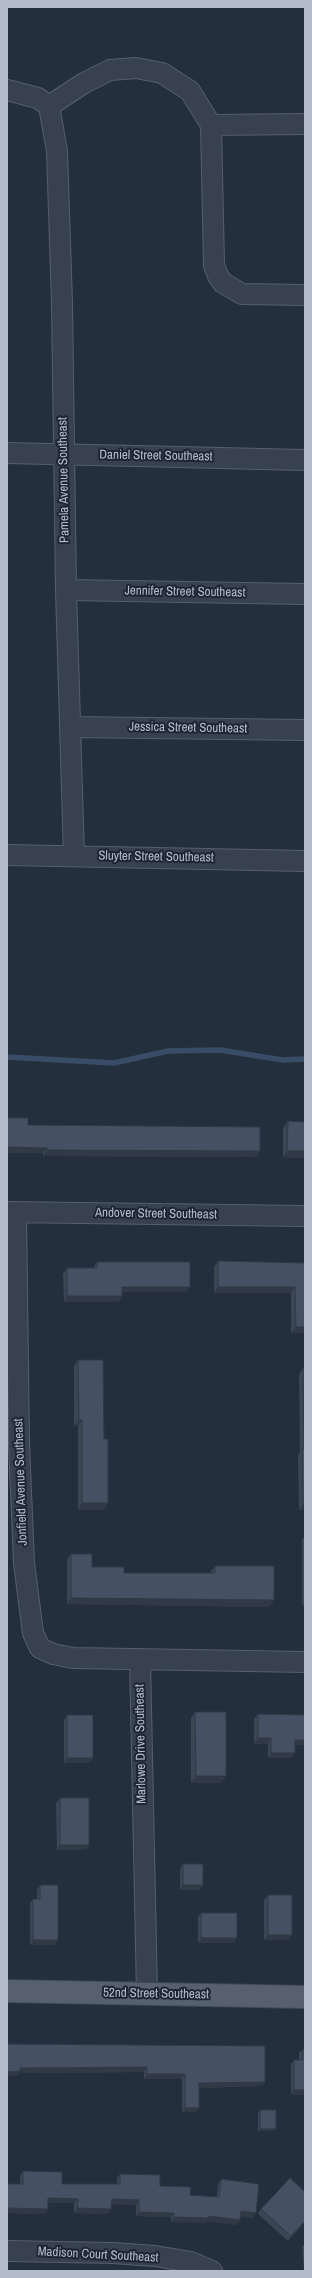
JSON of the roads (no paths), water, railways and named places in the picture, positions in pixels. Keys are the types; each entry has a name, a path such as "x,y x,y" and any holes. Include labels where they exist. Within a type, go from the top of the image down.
{"main road":[{"name":"52nd Street Southeast","path":"7,1991 305,1996"}],"street":[{"path":"7,90 38,98 49,106 84,83 110,70 136,68 162,73 190,91 211,125 214,265 218,276 222,283 242,294 305,295"},
{"name":"Pamela Avenue Southeast","path":"49,106 57,151 66,590 74,856"},
{"path":"211,125 305,124"},
{"name":"Daniel Street Southeast","path":"7,453 305,460"},
{"name":"Jennifer Street Southeast","path":"66,590 305,594"},
{"name":"Jessica Street Southeast","path":"71,727 305,730"},
{"name":"Sluyter Street Southeast","path":"7,855 305,860"},
{"name":"Andover Street Southeast","path":"11,1212 305,1216"},
{"name":"Jonfield Avenue Southeast","path":"11,1212 24,1563 33,1632 40,1648 54,1654 73,1658 140,1659"},
{"path":"140,1659 305,1662"},
{"name":"Marlowe Drive Southeast","path":"140,1659 147,1994"},
{"name":"Madison Court Southeast","path":"7,2251 113,2253 155,2256 190,2262 212,2271"}],"waterway":[{"path":"7,1057 114,1063 168,1051 220,1050 283,1060 305,1059"}]}
